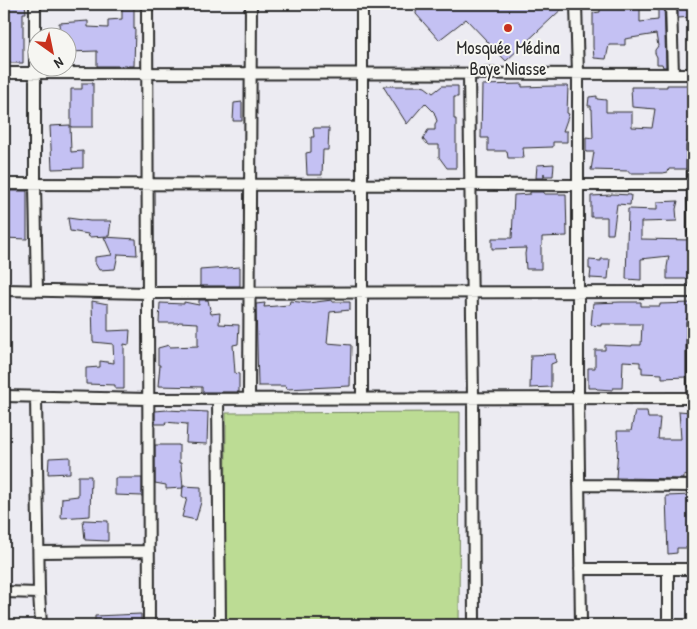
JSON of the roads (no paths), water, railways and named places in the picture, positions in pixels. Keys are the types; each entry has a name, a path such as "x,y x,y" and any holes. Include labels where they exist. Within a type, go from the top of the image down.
{"street":[{"path":"35,4 35,28"},
{"path":"148,4 149,625"},
{"path":"249,399 251,4"},
{"path":"362,4 362,398"},
{"path":"576,4 578,74 580,625"},
{"path":"672,4 673,74"},
{"path":"4,73 28,73"},
{"path":"78,73 693,74"},
{"path":"468,74 472,292 474,625"},
{"path":"35,78 37,291"},
{"path":"693,146 693,233"},
{"path":"4,184 693,184"},
{"path":"4,290 148,293 693,292"},
{"path":"693,322 693,384"},
{"path":"4,396 148,399 693,398"},
{"path":"36,396 41,625"},
{"path":"218,399 220,625"},
{"path":"579,485 693,486"},
{"path":"39,552 149,551"},
{"path":"580,569 693,569"},
{"path":"668,569 668,625"},
{"path":"4,592 39,593"}],"place":[{"name":"Mosquée Médina Baye Niasse","path":"508,28"}]}
